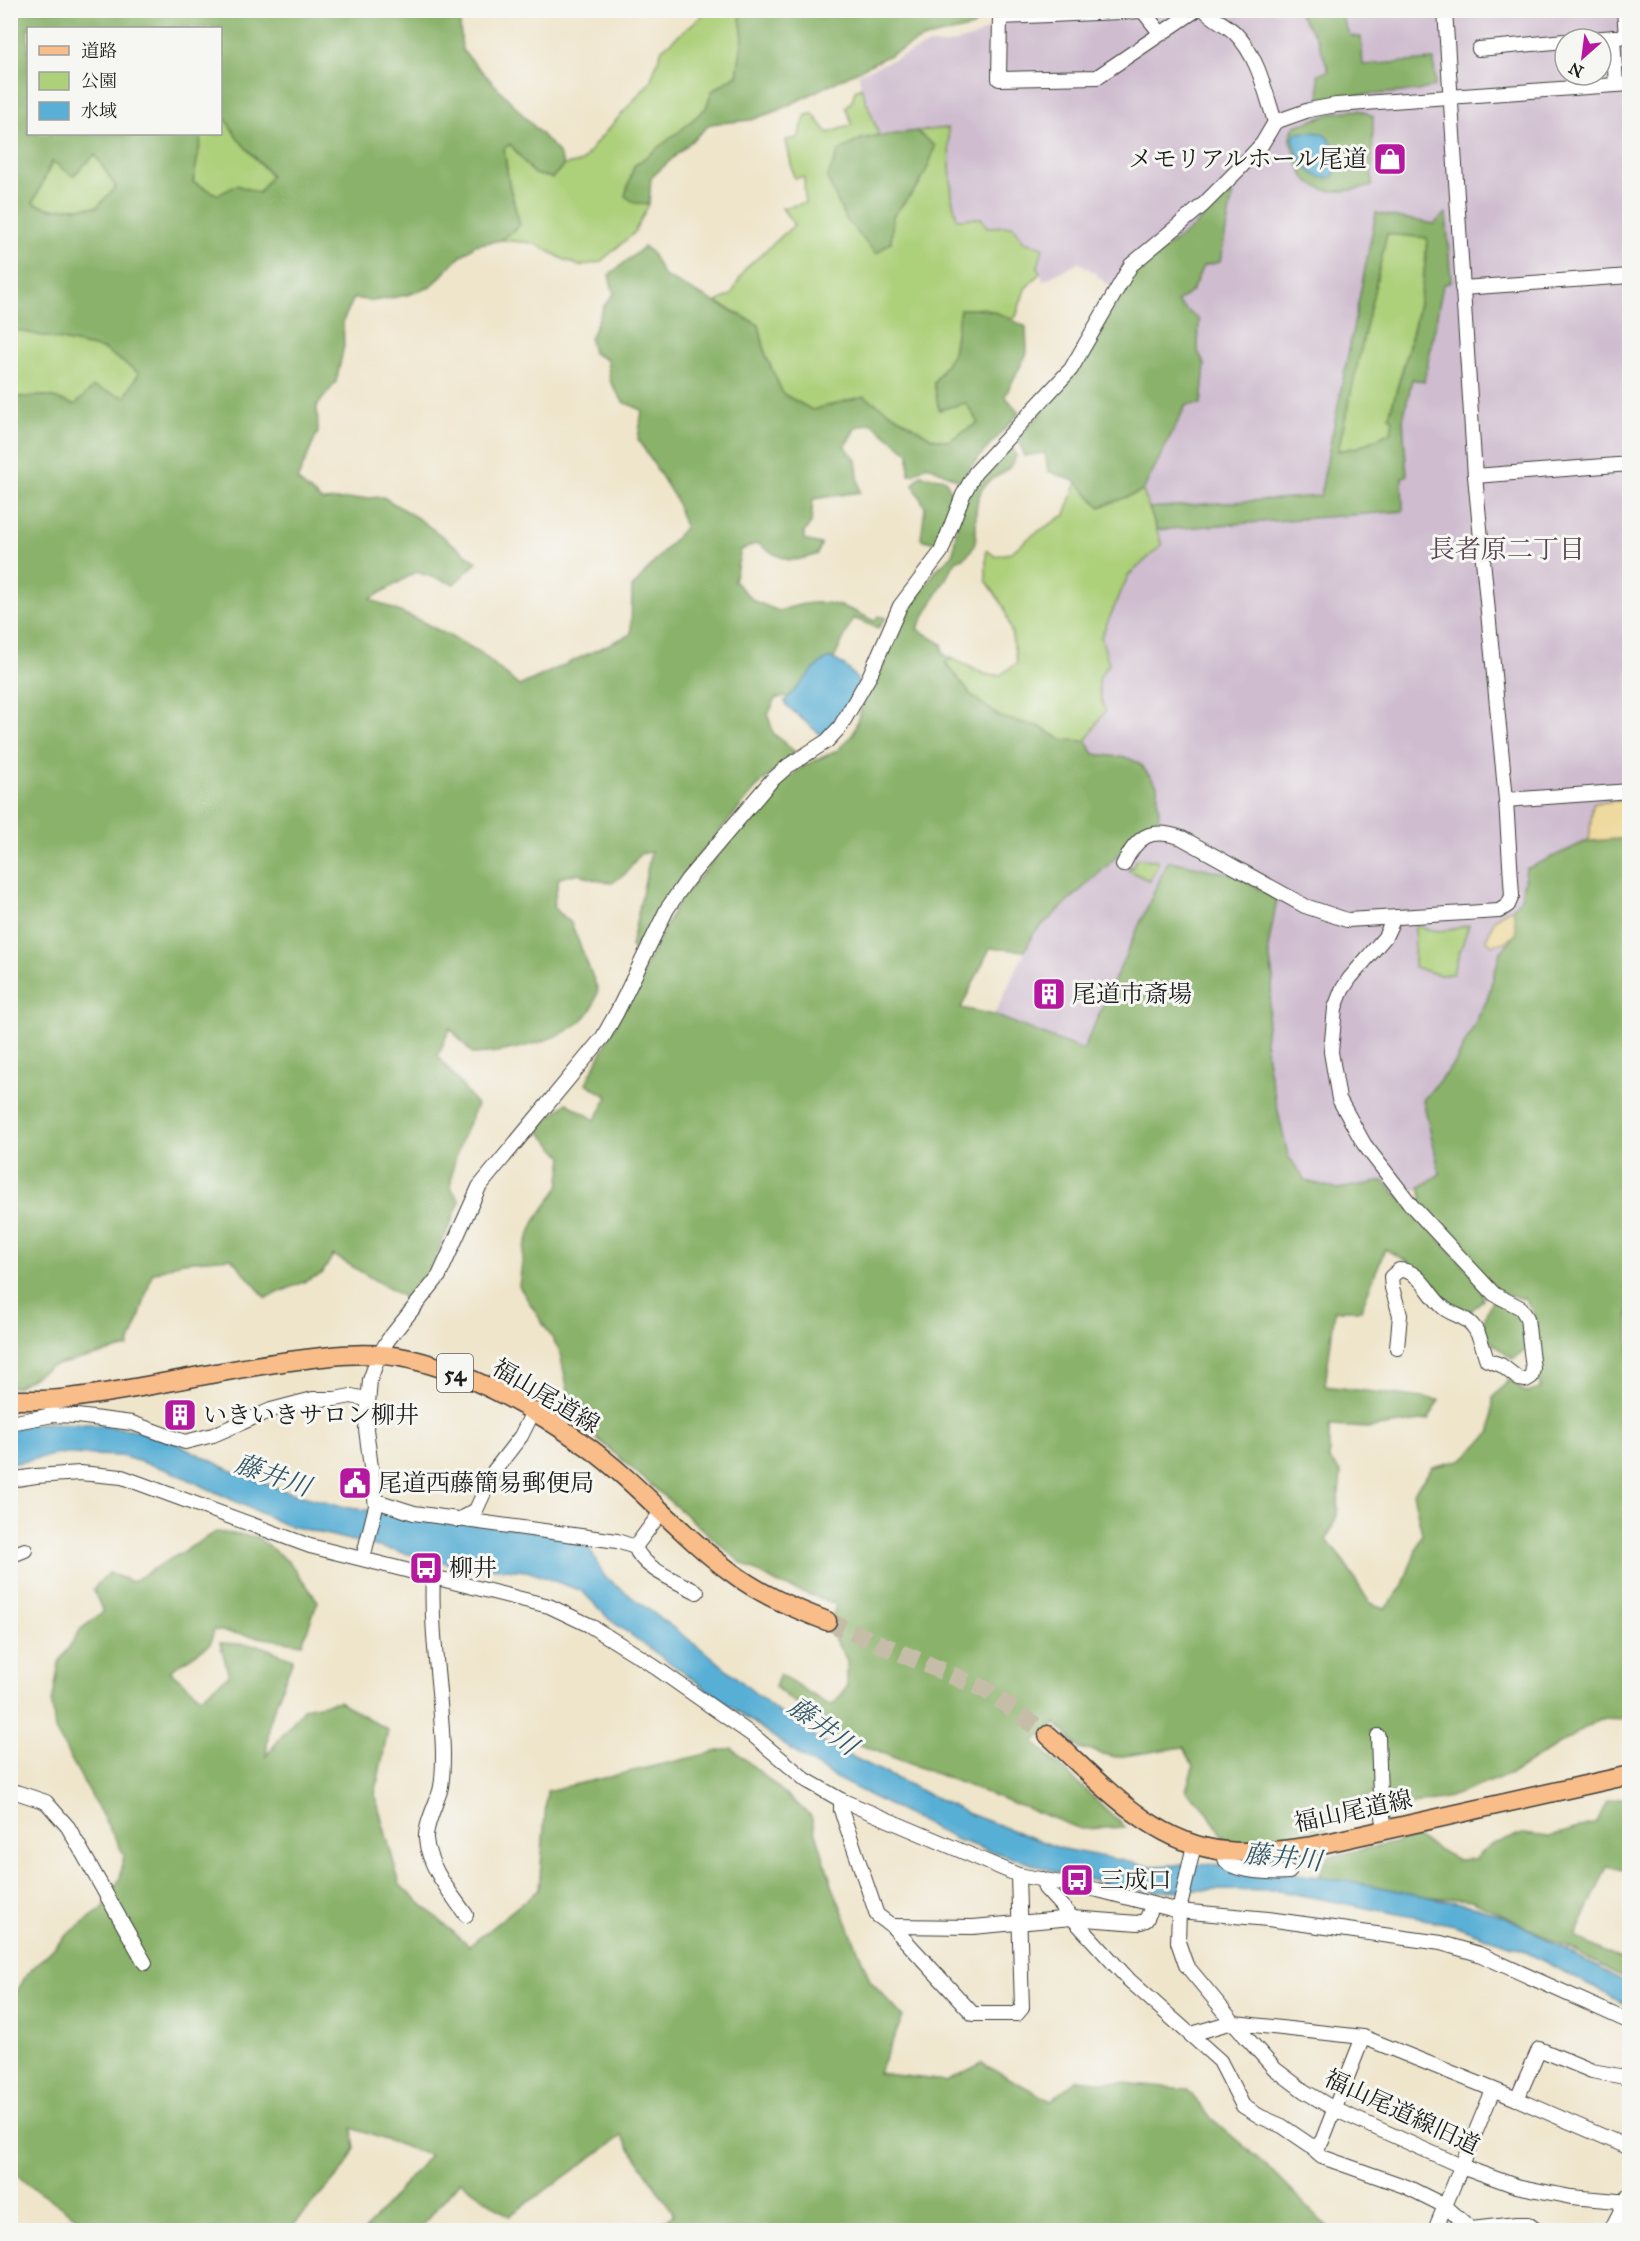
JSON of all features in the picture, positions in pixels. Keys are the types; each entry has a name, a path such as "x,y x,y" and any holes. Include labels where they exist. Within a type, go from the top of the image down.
{"main road":[{"name":"福山尾道線","path":"10,1400 68,1399 251,1366 332,1355 379,1355 409,1359 481,1384 533,1412 588,1447 634,1485 694,1543 731,1572 784,1604 827,1621"},
{"name":"福山尾道線","path":"1048,1735 1130,1808 1192,1851 1265,1852 1313,1846 1629,1775"}],"street":[{"path":"1161,34 1143,11 1000,17 999,79 1097,77 1161,34 1196,10"},
{"path":"1205,10 1214,19 1234,31 1252,52 1275,122"},
{"path":"1123,865 1133,844 1146,837 1168,833 1182,838 1305,906 1347,920 1499,911 1508,905 1512,896 1506,800 1474,476 1445,10"},
{"path":"363,1558 375,1506 366,1429 367,1399 370,1380 379,1355 388,1340 439,1276 479,1187 603,1037 667,909 687,880 771,781 788,766 827,741 840,727 869,677 900,606 941,552 963,495 975,473 1071,369 1131,265 1203,205 1262,144 1275,122 1310,110 1336,105 1623,84 1624,10"},
{"path":"1479,49 1553,42"},
{"path":"1462,288 1629,276"},
{"path":"1474,476 1629,464"},
{"path":"1506,800 1629,791"},
{"path":"1394,918 1385,937 1342,990 1335,1008 1331,1052 1339,1099 1364,1144 1411,1205 1494,1294 1521,1308 1527,1318 1532,1377 1526,1380 1520,1379 1501,1365 1487,1359 1473,1325 1463,1317 1444,1309 1420,1280 1408,1270 1399,1270 1391,1277 1400,1315 1397,1348"},
{"path":"10,1422 53,1415 77,1416 132,1423 185,1442 213,1435 271,1410 313,1399 351,1396 367,1399"},
{"path":"53,1415 68,1399"},
{"path":"458,1520 476,1510 494,1470 521,1436 533,1412"},
{"path":"10,1480 80,1473 122,1477 310,1545 549,1606 589,1625 642,1658 755,1737 806,1780 841,1800 1018,1875 1098,1890 1153,1905 1180,1905 1441,1943 1479,1954 1629,2022"},
{"path":"375,1506 458,1520 617,1541 635,1547"},
{"path":"635,1547 662,1511"},
{"path":"635,1547 638,1555 650,1566 697,1592"},
{"path":"10,1556 25,1550"},
{"path":"433,1576 431,1607 443,1756 441,1788 426,1836 429,1857 466,1915"},
{"path":"1378,1736 1380,1795 1385,1830"},
{"path":"10,1790 46,1802 68,1827 145,1963"},
{"path":"841,1800 841,1810 877,1915 892,1926 973,2014 1017,2013 1022,2008 1018,1875"},
{"name":"福山尾道線旧道","path":"1192,1851 1180,1905 1178,1942 1186,1965 1275,2069 1304,2091 1334,2109 1461,2166 1516,2186 1571,2197 1628,2199"},
{"path":"1225,1851 1226,1861 1231,1866 1271,1873 1289,1872"},
{"path":"1043,1879 1045,1888 1129,1980 1220,2061 1243,2106 1316,2147"},
{"path":"892,1926 973,1927 1072,1918 1138,1923 1146,1920 1153,1905"},
{"path":"1192,2034 1235,2023 1363,2037 1517,2099 1629,2148"},
{"path":"1316,2147 1322,2141 1363,2037"},
{"path":"1517,2099 1539,2049 1592,2071 1629,2078"},
{"path":"1435,2230 1493,2090"},
{"path":"1316,2147 1316,2152 1322,2157 1407,2187 1445,2206 1471,2229 1528,2224 1536,2230"},
{"path":"1611,2230 1628,2199"}],"shaded area":[{"path":"992,11 1629,11 1629,838 1585,842 1526,869 1521,898 1517,904 1516,934 1500,953 1487,1000 1456,1061 1423,1100 1440,1175 1401,1200 1384,1181 1338,1189 1306,1181 1288,1156 1268,1066 1265,1041 1273,978 1268,948 1277,899 1236,875 1171,861 1167,863 1083,1050 994,1015 1034,933 1111,862 1134,835 1154,824 1128,758 1094,754 1086,741 1105,711 1098,688 1101,672 1109,664 1101,637 1128,576 1162,545 1143,491 1186,405 1201,404 1205,365 1198,351 1199,320 1176,303 1192,291 1233,194 1225,194 1196,225 1140,267 1125,288 1107,285 1095,273 1078,262 1043,281 1038,267 1043,247 1024,242 1013,226 986,227 981,218 957,219 952,198 947,128 879,135 861,87 859,74 930,44 944,45 974,37 992,26"}],"green space":[{"path":"739,10 984,11 973,27 922,39 779,110 751,120 710,124 651,178 649,204 635,203 625,196 634,166 706,108 712,91 737,75 743,37"},
{"path":"11,11 459,11 462,50 558,152 564,165 552,178 534,174 510,144 504,149 509,184 520,225 501,240 475,245 452,264 431,287 407,295 373,301 354,298 343,321 344,346 336,382 317,406 318,432 297,480 322,501 383,497 419,519 477,562 454,584 416,572 370,599 423,622 480,652 519,686 631,634 632,588 685,527 675,498 638,439 642,410 623,402 610,381 607,360 593,353 590,339 604,306 614,294 609,275 644,247 651,252 664,276 759,325 766,356 783,394 812,410 864,396 932,438 948,441 978,423 966,403 939,410 934,383 953,353 960,309 994,312 1026,327 1027,353 1005,396 1019,413 971,466 961,481 927,465 914,474 909,474 909,453 871,423 856,427 845,446 856,460 860,492 813,499 811,524 804,532 804,540 821,544 818,554 799,559 786,559 757,543 741,550 734,581 754,601 779,611 793,606 828,603 849,609 874,621 879,616 886,618 878,628 853,618 828,672 802,683 789,697 776,698 768,715 773,733 795,752 755,789 682,877 641,951 631,947 651,852 640,854 625,874 612,883 592,879 579,873 559,878 553,907 571,923 598,990 593,1006 583,1019 570,1029 538,1043 503,1051 473,1054 450,1028 438,1056 477,1105 459,1147 451,1181 452,1189 460,1201 431,1268 405,1298 333,1255 322,1274 266,1298 231,1258 182,1262 152,1274 128,1347 49,1367 17,1387 11,1387 11,393 19,397 47,396 75,405 93,387 125,397 139,373 103,349 11,329","holes":["95,155 116,187 97,207 51,209 33,203 52,161 73,176"]},
{"path":"708,11 739,11 743,37 737,75 712,91 706,108 634,166 635,203 649,204 634,233 600,262 580,266 534,243 501,240 520,225 509,184 504,149 510,144 534,174 552,178 564,165 582,162 650,82 662,49"},
{"path":"1297,11 1340,13 1350,36 1361,37 1363,65 1434,60 1434,87 1417,91 1320,98 1318,74 1329,71 1317,38"},
{"path":"861,87 879,135 861,139 891,242 893,216 920,183 935,146 916,131 948,128 952,198 957,219 981,218 987,227 1013,226 1024,242 1043,247 1038,267 1040,273 1025,289 1016,317 1010,318 984,308 960,310 953,353 934,383 939,409 966,402 978,423 948,441 932,438 864,397 812,410 783,394 766,356 759,325 717,302 731,295 745,269 794,225 782,208 805,203 804,177 794,178 786,140 798,138 806,115 813,114 828,133 852,125 846,107 852,101 855,90"},
{"path":"1359,110 1373,116 1372,186 1337,191 1312,184 1305,178 1293,148 1290,137 1295,126 1337,112"},
{"path":"222,117 225,118 239,140 271,176 259,193 218,195 193,182 202,135 222,135"},
{"path":"916,131 935,146 929,165 920,183 893,216 891,242 876,254 845,218 827,178 839,151 861,139"},
{"path":"95,155 116,187 97,207 51,209 33,203 53,161"},
{"path":"1225,194 1233,194 1220,262 1203,266 1192,291 1177,302 1199,320 1198,351 1205,365 1201,404 1186,405 1143,491 1100,507 1077,482 1048,471 1045,453 1024,456 1019,437 1071,379 1140,267 1196,225"},
{"path":"1376,213 1434,224 1446,213 1451,282 1443,285 1424,382 1412,379 1403,420 1407,476 1402,477 1403,511 1157,530 1149,508 1320,496","holes":["1387,234 1427,238 1419,306 1389,416 1393,420 1391,432 1359,447 1338,451"]},
{"path":"1387,234 1427,237 1419,305 1389,416 1393,420 1391,433 1359,447 1337,451"},
{"path":"11,329 103,349 139,373 125,397 75,405 47,396 19,397 11,393"},
{"path":"1011,444 1016,456 1012,464 1005,472 989,481 979,496 976,506 975,542 972,549 966,556 956,561 917,629 942,644 943,654 953,659 945,662 971,695 1000,717 1040,727 1062,740 1086,741 1094,754 1128,758 1139,763 1157,785 1159,815 1154,824 1134,835 1111,862 1034,933 1025,951 990,948 961,1008 994,1015 1083,1050 1167,863 1171,861 1235,875 1277,899 1268,948 1273,978 1265,1041 1268,1066 1288,1156 1306,1181 1338,1189 1384,1181 1481,1283 1483,1299 1471,1311 1455,1309 1407,1261 1385,1249 1361,1310 1335,1310 1325,1386 1440,1400 1428,1420 1370,1428 1329,1426 1329,1459 1341,1473 1337,1515 1327,1540 1369,1602 1385,1609 1402,1587 1422,1534 1413,1493 1433,1467 1463,1459 1491,1432 1493,1397 1510,1379 1526,1393 1540,1389 1535,1317 1525,1299 1497,1292 1417,1205 1422,1197 1420,1187 1440,1174 1423,1100 1456,1061 1487,1000 1500,953 1516,934 1513,908 1521,898 1526,869 1585,842 1629,838 1629,1720 1599,1719 1513,1773 1442,1800 1390,1807 1373,1794 1339,1808 1319,1841 1241,1857 1224,1839 1204,1807 1186,1791 1193,1767 1184,1747 1116,1757 1079,1748 1056,1723 1034,1742 1125,1827 1081,1829 837,1736 775,1687 780,1674 828,1705 834,1704 847,1687 847,1660 829,1630 836,1604 777,1583 740,1562 574,1418 559,1349 519,1286 524,1248 535,1221 559,1187 563,1157 537,1129 567,1103 595,1120 608,1097 586,1083 677,904 753,813 780,785 806,765 838,750 853,734 862,706 876,681 903,615 938,568 953,555 959,516 967,494 981,474"},
{"path":"921,475 945,479 954,497 945,526 936,543 921,539 925,507 913,484"},
{"path":"1077,482 1101,506 1143,491 1162,545 1128,576 1101,637 1109,664 1099,681 1099,692 1105,711 1086,741 1062,740 1040,727 1000,717 971,695 945,661 953,659 987,675 1000,675 1017,663 1004,607 986,580 986,550 995,556 1010,553 1034,534 1065,515"},
{"path":"1136,859 1156,860 1158,863 1150,881 1128,870 1132,868"},
{"path":"1415,925 1429,930 1442,931 1469,925 1452,974 1439,975 1414,967"},
{"path":"1492,1300 1522,1317 1525,1350 1512,1359 1486,1334 1484,1321"},
{"path":"216,1532 257,1537 290,1563 318,1601 302,1644 214,1630 210,1644 170,1671 201,1697 229,1675 220,1643 258,1645 293,1659 270,1719 266,1756 304,1708 339,1701 388,1730 375,1795 400,1885 469,1946 539,1889 547,1791 732,1748 811,1816 832,1885 870,1980 903,2017 878,2073 946,2081 982,2063 1051,2101 1078,2079 1187,2089 1210,2117 1269,2168 1330,2230 649,2230 674,2214 622,2136 509,2216 460,2181 418,2230 365,2230 429,2155 352,2128 355,2148 345,2168 289,2230 93,2230 85,2222 26,2183 11,2169 11,2002 27,1974 67,1935 103,1908 120,1878 124,1855 55,1730 52,1704 59,1662 81,1629 103,1612 93,1589 109,1573 132,1582"},
{"path":"1629,1797 1629,1864 1622,1870 1607,1866 1575,1937 1629,1964 1629,1981 1571,1949 1472,1900 1312,1888 1328,1857 1417,1838 1458,1860 1474,1859 1490,1845 1524,1834 1549,1837 1597,1822 1607,1801"}],"sand":[{"path":"1629,800 1629,838 1589,841 1593,803"},
{"path":"1513,908 1516,934 1505,942 1492,945 1486,939 1494,920"}],"water":[{"path":"1295,133 1322,133 1332,142 1337,167 1333,177 1318,176 1311,172 1301,160 1293,138"},
{"path":"830,658 847,668 859,684 844,711 822,736 786,705 785,701 820,663"},
{"path":"39,1423 89,1424 136,1430 176,1443 234,1472 292,1493 342,1507 583,1537 605,1577 711,1656 774,1709 826,1744 967,1813 1059,1848 1149,1866 1211,1864 1304,1875 1360,1883 1478,1907 1522,1925 1629,1985 1629,2006 1522,1950 1454,1925 1280,1891 1142,1891 1063,1874 957,1840 832,1776 796,1753 610,1620 582,1591 527,1571 451,1564 286,1525 168,1470 121,1456 59,1454 11,1464 11,1428"}],"tunnel":[{"path":"827,1621 986,1690 1048,1735"}],"place":[{"name":"メモリアルホール尾道","path":"1390,159"},
{"name":"尾道市斎場","path":"1049,994"},
{"name":"いきいきサロン柳井","path":"180,1415"},
{"name":"尾道西藤簡易郵便局","path":"355,1483"},
{"name":"柳井","path":"426,1568"},
{"name":"三成口","path":"1077,1880"}],"district":[{"name":"長者原二丁目","path":"1507,549"}],"water label":[{"name":"藤井川","path":"273,1475"},
{"name":"藤井川","path":"823,1726"},
{"name":"藤井川","path":"1283,1857"}]}
